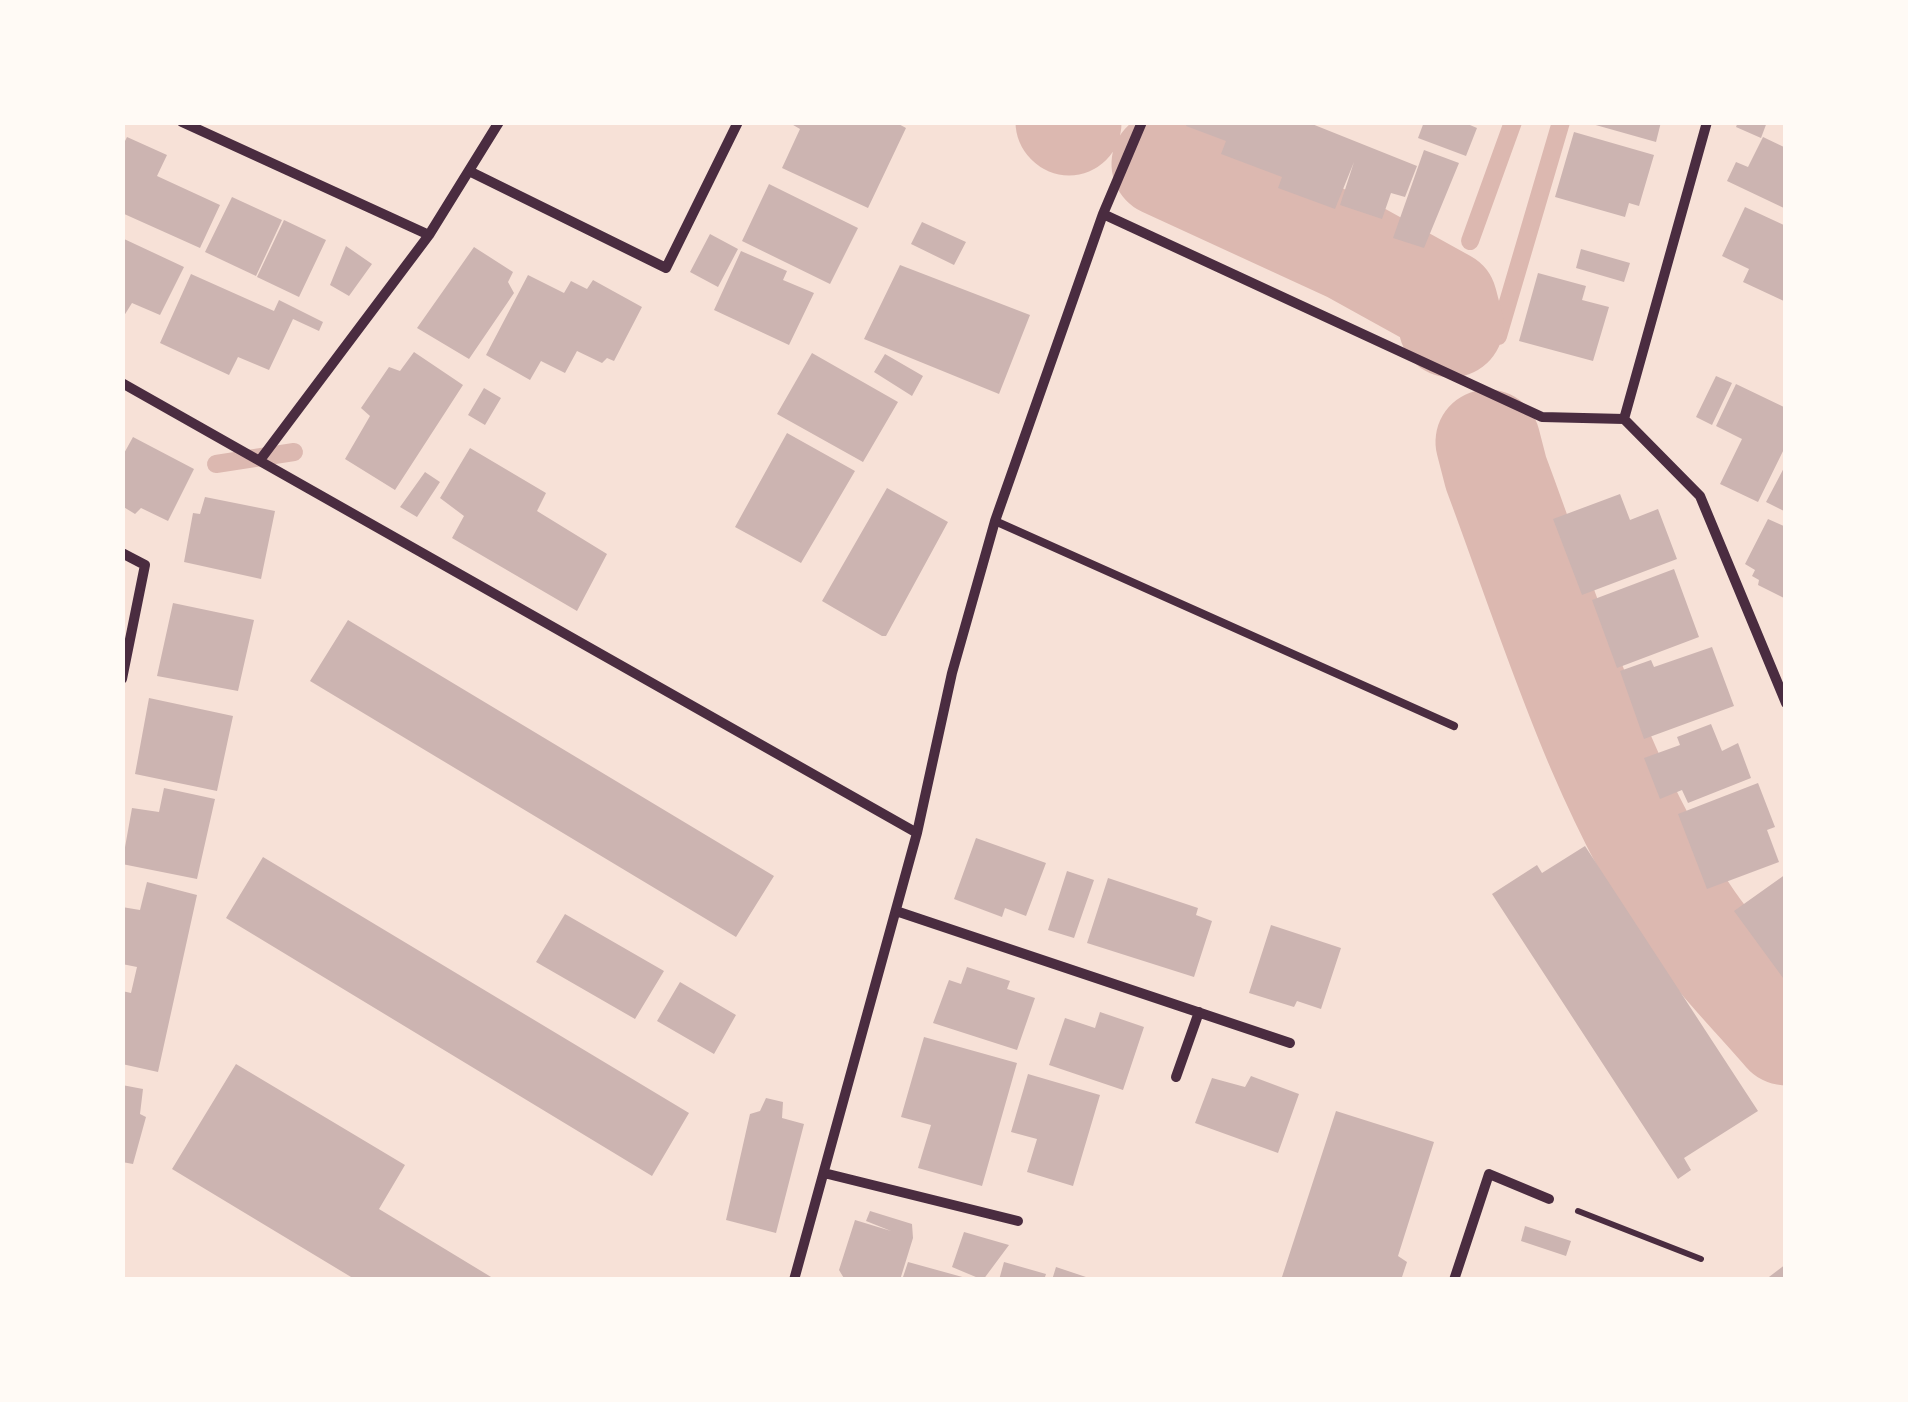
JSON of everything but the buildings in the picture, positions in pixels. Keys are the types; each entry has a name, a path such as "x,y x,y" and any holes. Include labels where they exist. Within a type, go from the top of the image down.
{"street":[{"path":"182,122 430,235"},
{"path":"260,460 430,235 499,122"},
{"path":"469,172 666,268 738,122"},
{"path":"794,1280 896,911 952,672 994,521 1103,214 1142,122"},
{"path":"1624,419 1707,122"},
{"path":"1103,214 1542,417 1624,419 1700,496 1786,703"},
{"path":"122,383 916,833"},
{"path":"122,553 145,566 122,679"},
{"path":"896,911 1290,1042"},
{"path":"1176,1077 1199,1012"},
{"path":"824,1173 1018,1222"},
{"path":"1454,1280 1488,1174 1549,1199"}],"lane":[{"path":"994,521 1454,726"}],"path":[{"path":"1549,1199 1701,1260"}],"waterway":[{"path":"1470,241 1513,122"},
{"path":"1451,325 1471,337 1498,336 1561,122"},
{"path":"1164,164 1351,250 1445,302 1451,325"},
{"path":"1488,442 1558,645 1631,818 1692,922 1786,1033"},
{"path":"216,464 294,452"}]}
